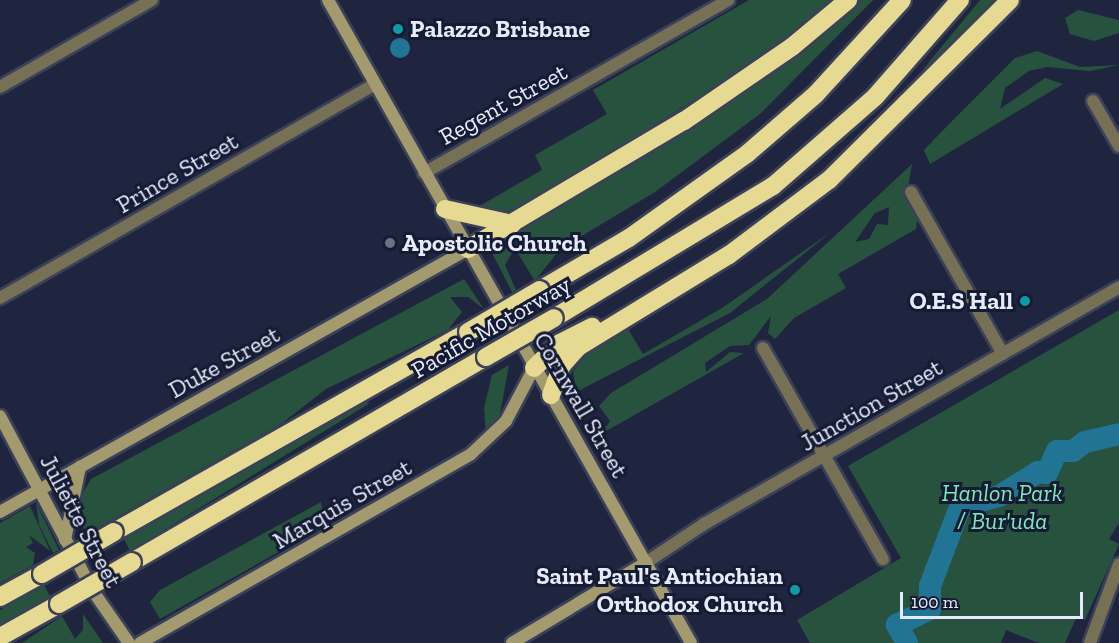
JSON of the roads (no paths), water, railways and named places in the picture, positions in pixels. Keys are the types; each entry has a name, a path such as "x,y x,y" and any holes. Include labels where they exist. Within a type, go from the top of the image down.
{"highway":[{"path":"468,249 707,106 848,0"},
{"name":"Pacific Motorway","path":"0,597 468,332 629,238 748,153 833,77 902,0"},
{"name":"Pacific Motorway","path":"0,637 554,318 773,186 875,97 960,0"},
{"path":"550,394 565,361 609,325 699,274 796,207 896,117 1010,0"},
{"path":"445,209 512,224"},
{"path":"534,368 565,340 609,325"}],"main road":[{"name":"Cornwall Street","path":"328,0 691,643"},
{"name":"Duke Street","path":"0,512 468,249"},
{"name":"Marquis Street","path":"140,643 471,454 510,415 534,368"},
{"name":"Juliette Street","path":"0,416 41,489 65,540 129,643"},
{"path":"65,540 80,467"},
{"path":"512,643 647,562"}],"street":[{"path":"0,87 152,0"},
{"name":"Regent Street","path":"424,173 728,0"},
{"name":"Prince Street","path":"0,298 375,84"},
{"path":"1093,101 1119,146"},
{"path":"911,192 1003,354"},
{"name":"Junction Street","path":"647,562 823,456 1119,287"},
{"path":"762,348 883,559"},
{"path":"1090,643 1118,568"}],"water":[{"path":"400,38 407,41 410,48 407,55 400,58 393,55 390,48 393,41"}],"waterway":[{"path":"907,643 897,625 930,609 930,586 960,507 999,496 1038,472 1047,473 1057,451 1073,451 1085,442 1119,434"}],"place":[{"name":"Palazzo Brisbane","path":"398,29"},
{"name":"Apostolic Church","path":"390,243"},
{"name":"O.E.S Hall","path":"1025,301"},
{"name":"Saint Paul's Antiochian Orthodox Church","path":"795,590"}],"park label":[{"name":"Hanlon Park / Bur'uda","path":"1002,507"}]}
